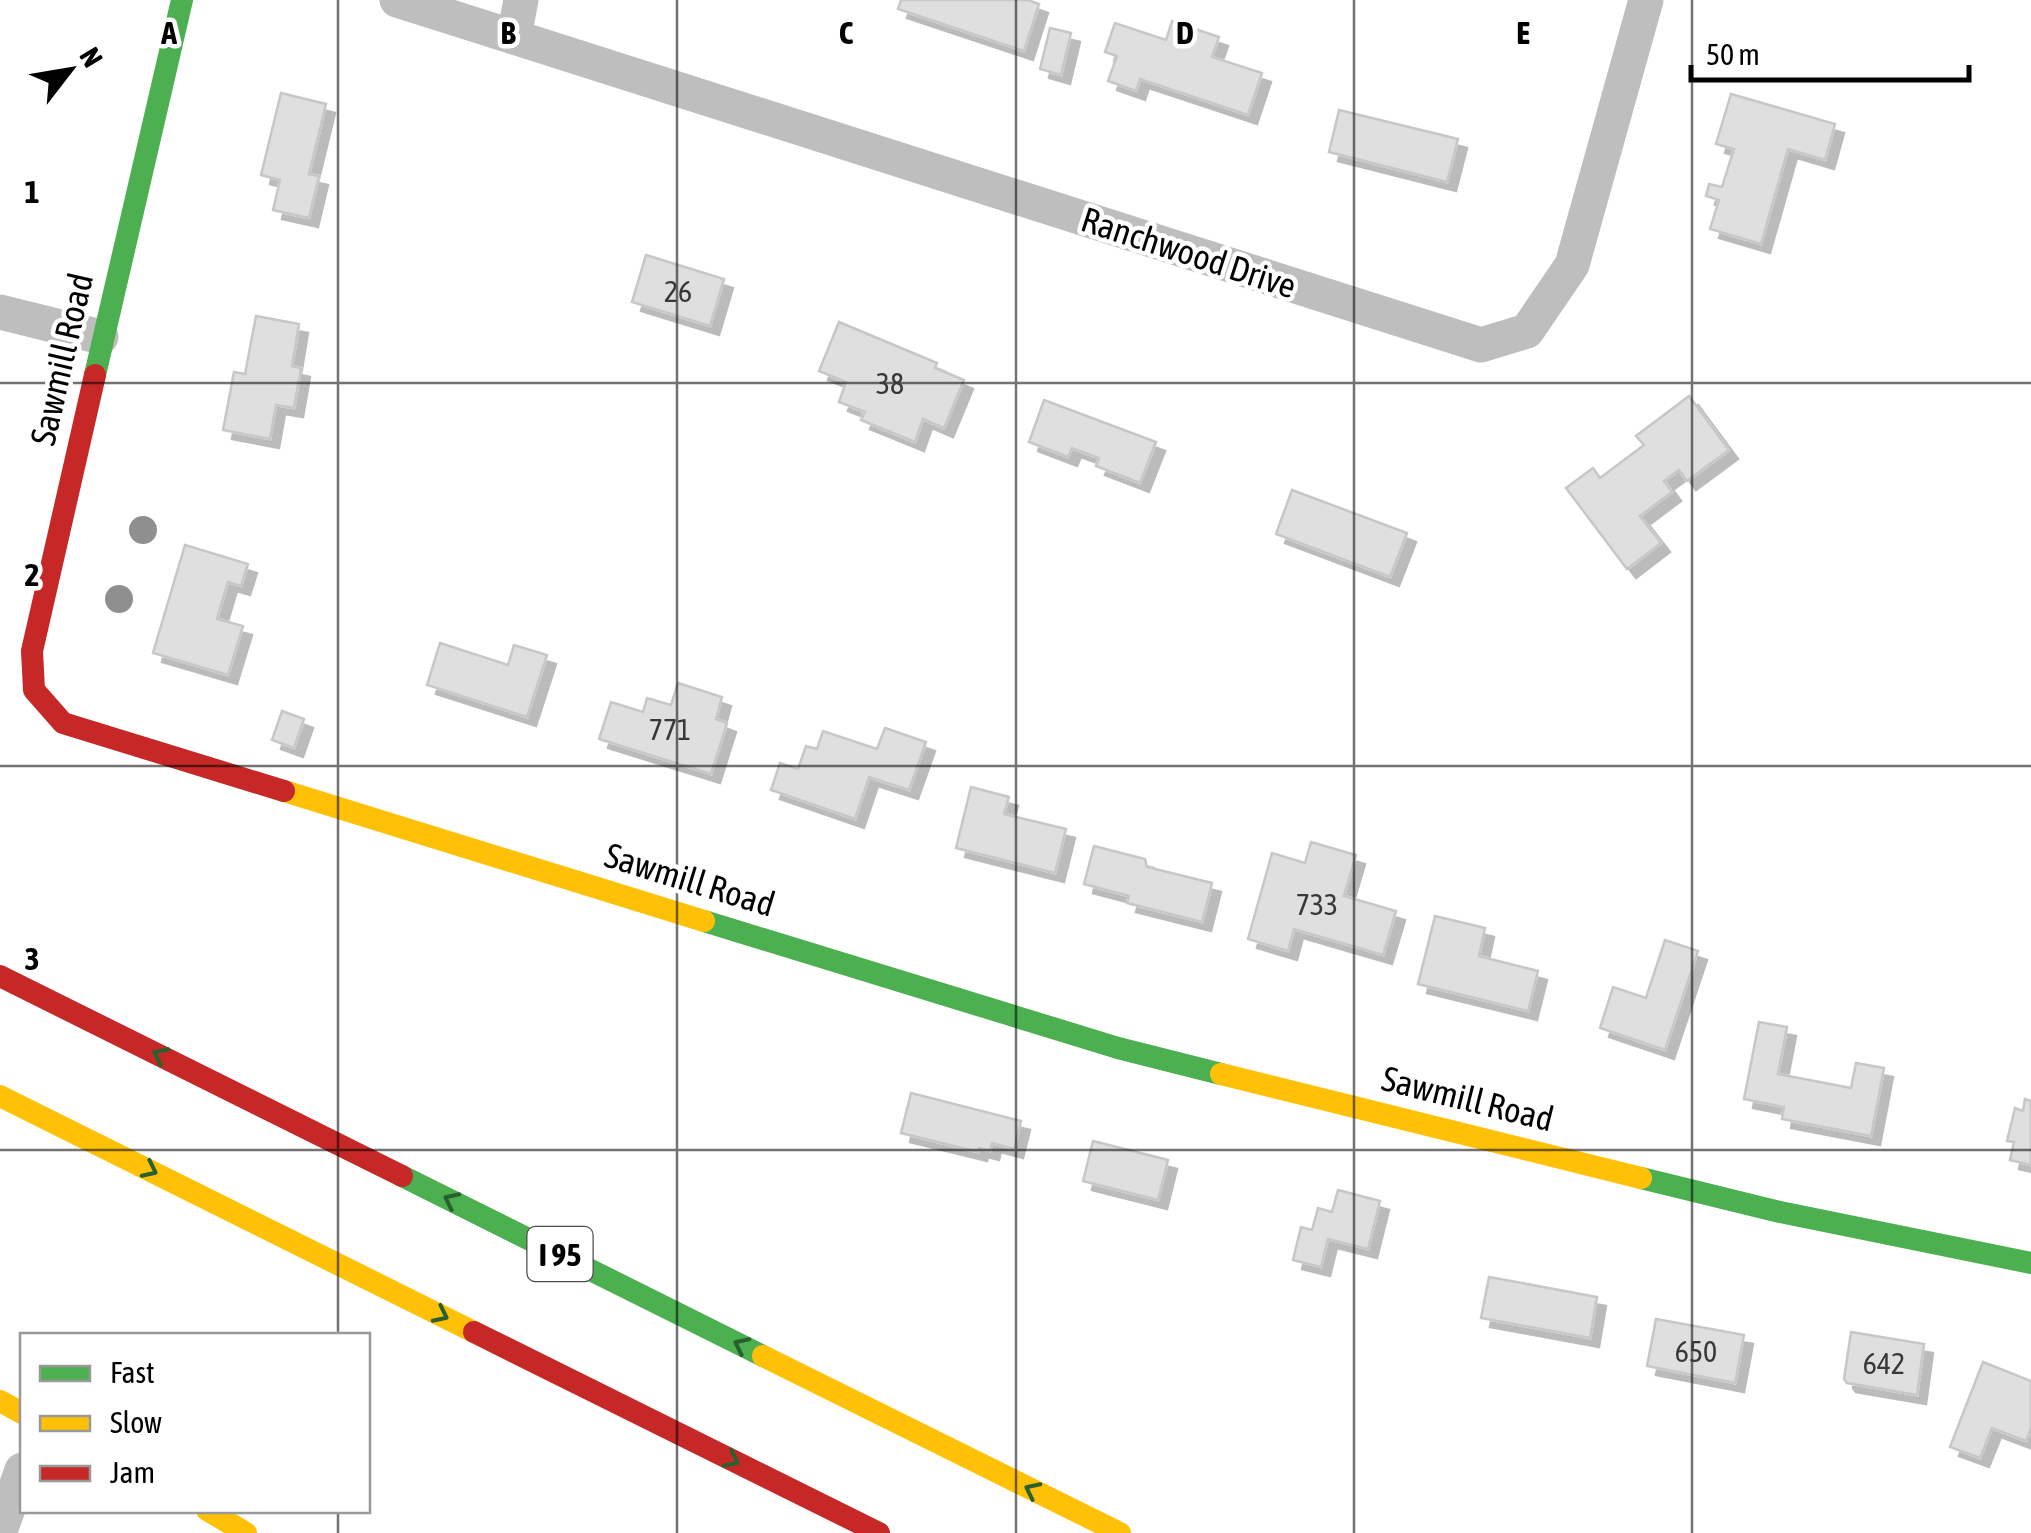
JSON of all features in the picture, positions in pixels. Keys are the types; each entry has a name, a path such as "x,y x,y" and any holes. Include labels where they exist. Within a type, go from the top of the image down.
{"main road":[{"name":"Sawmill Road","path":"182,0 101,337 32,651 34,690 64,723 1118,1048 1780,1212 2031,1263"},
{"name":"I 95","path":"0,976 1120,1533"},
{"path":"0,1096 879,1533"},
{"path":"212,1513 246,1533"}],"street":[{"name":"Ranchwood Drive","path":"397,0 1481,345 1527,330 1572,266 1646,0"},
{"path":"514,36 521,0"},
{"path":"0,312 101,337"},
{"path":"0,1531 20,1476"}],"building":[{"path":"901,0 1028,0 1039,4 1024,51 898,9"},
{"path":"1172,21 1219,37 1212,57 1262,73 1248,115 1140,79 1136,91 1108,81 1117,56 1105,52 1115,23 1166,40"},
{"path":"1050,28 1071,33 1061,75 1040,69"},
{"path":"281,93 326,104 309,174 319,176 309,218 273,210 280,180 261,175"},
{"path":"1731,94 1835,124 1825,160 1788,149 1761,244 1710,229 1719,200 1706,196 1709,184 1722,187 1734,149 1716,144"},
{"path":"1339,110 1458,139 1447,182 1329,152"},
{"path":"646,255 724,279 710,326 632,302"},
{"path":"256,316 299,324 292,366 301,368 294,408 276,405 270,439 223,430 234,372 245,374"},
{"path":"839,322 937,363 935,368 964,380 944,428 923,419 915,442 861,420 865,412 839,402 846,382 819,371"},
{"path":"1689,396 1729,450 1687,481 1679,470 1664,481 1672,492 1640,516 1661,543 1627,569 1566,488 1593,468 1600,478 1644,445 1636,436"},
{"path":"1044,400 1156,442 1140,483 1096,466 1099,458 1072,448 1068,457 1029,442"},
{"path":"1292,490 1407,533 1390,577 1276,534"},
{"path":"185,545 248,564 241,586 228,582 217,619 243,626 228,675 153,653"},
{"path":"440,643 508,665 514,645 547,655 527,717 427,685"},
{"path":"678,683 722,697 716,719 727,723 711,774 599,739 611,702 643,712 647,698 671,705"},
{"path":"282,711 304,719 294,748 272,740"},
{"path":"885,728 926,742 909,790 869,777 855,819 771,790 780,763 798,769 806,746 817,749 823,731 877,749"},
{"path":"971,787 1009,797 1004,814 1066,829 1055,873 956,848"},
{"path":"1311,842 1356,855 1344,896 1396,911 1383,955 1294,929 1288,951 1248,939 1272,853 1305,863"},
{"path":"1094,846 1145,859 1147,867 1212,883 1202,922 1127,903 1129,896 1084,884"},
{"path":"1435,916 1485,928 1479,956 1538,971 1528,1011 1418,984"},
{"path":"1665,940 1698,951 1665,1050 1600,1028 1613,987 1646,998"},
{"path":"1759,1022 1787,1027 1778,1074 1851,1088 1856,1063 1884,1068 1871,1136 1782,1119 1784,1107 1744,1099"},
{"path":"911,1093 1021,1121 1014,1149 992,1143 990,1151 979,1148 978,1152 901,1133"},
{"path":"2025,1099 2031,1101 2031,1165 2010,1160 2014,1142 2007,1141 2015,1108 2023,1111"},
{"path":"1093,1141 1168,1160 1158,1200 1083,1181"},
{"path":"1338,1190 1380,1201 1368,1249 1328,1239 1321,1267 1293,1260 1301,1227 1312,1230 1318,1208 1332,1212"},
{"path":"1489,1277 1597,1297 1590,1338 1481,1318"},
{"path":"1656,1319 1744,1335 1735,1383 1647,1366"},
{"path":"1851,1332 1924,1344 1917,1395 1847,1383 1844,1379"},
{"path":"1983,1362 2031,1381 2031,1429 2026,1441 1992,1428 1980,1458 1950,1447"}],"traffic: fast":[{"path":"95,375 182,0"},
{"path":"704,921 1118,1048 1221,1074"},
{"path":"402,1176 763,1356"},
{"path":"1641,1178 1780,1212 2031,1263"}],"traffic: slow":[{"path":"284,791 704,921"},
{"path":"1221,1074 1641,1178"},
{"path":"0,1096 474,1332"},
{"path":"763,1356 1120,1533"},
{"path":"0,1401 20,1412"},
{"path":"212,1513 246,1533"}],"traffic: jam":[{"path":"95,375 32,651 34,690 63,723 284,791"},
{"path":"0,976 402,1176"},
{"path":"474,1332 879,1533"}]}
